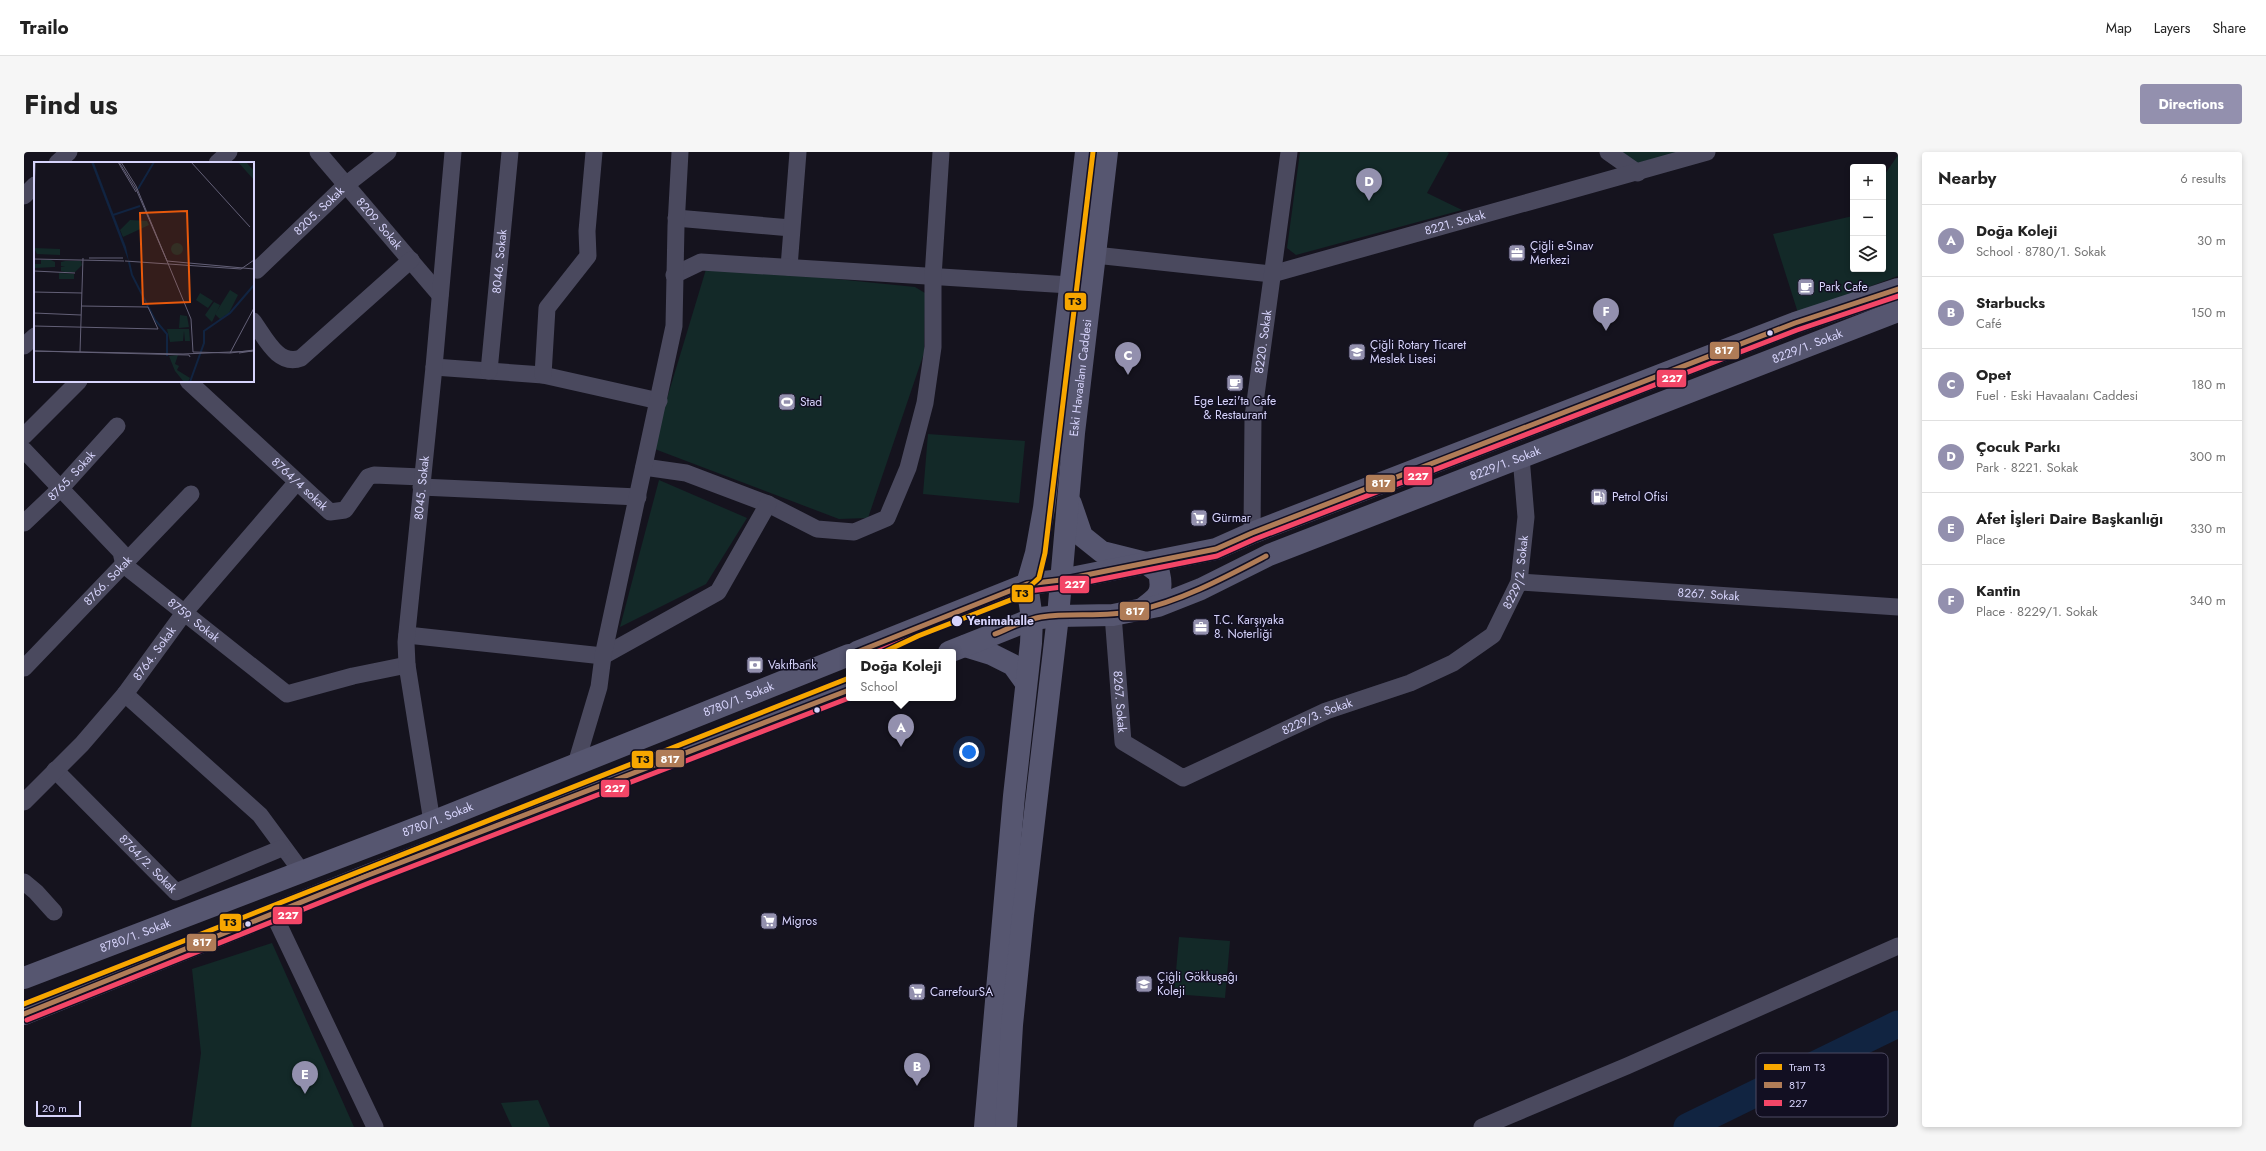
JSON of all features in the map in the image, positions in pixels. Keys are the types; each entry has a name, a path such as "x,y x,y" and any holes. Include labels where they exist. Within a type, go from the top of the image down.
{"street":[{"path":"58,162 69,152"},
{"path":"218,162 230,152"},
{"name":"8209. Sokak","path":"318,152 347,184 440,295"},
{"name":"8205. Sokak","path":"254,268 257,270 347,184 388,152"},
{"name":"8045. Sokak","path":"432,822 407,665 407,636 434,367 453,152"},
{"name":"8046. Sokak","path":"489,371 510,152"},
{"path":"543,375 547,308 588,256 587,231 594,152"},
{"path":"576,764 599,688 603,656 674,326 674,275 680,152"},
{"path":"788,267 798,152"},
{"path":"644,467 686,473 768,504 817,529 854,532 887,518 908,468 925,403 933,347 933,277 941,152"},
{"name":"Eski Havaalanı Caddesi","path":"985,1127 1032,619 1027,584 1036,553 1044,508 1086,152"},
{"name":"Eski Havaalanı Caddesi","path":"1006,1127 1012,1025 1023,915 1058,616 1068,495 1107,152"},
{"name":"8220. Sokak","path":"1252,533 1253,417 1289,152"},
{"path":"1608,152 1638,172"},
{"name":"8221. Sokak","path":"1272,274 1707,152"},
{"path":"24,196 34,186"},
{"path":"676,218 791,228"},
{"path":"1095,255 1272,274"},
{"path":"254,322 278,355 290,360 301,358 411,260"},
{"path":"674,275 701,262 1070,285"},
{"name":"8229/1. Sokak","path":"1061,580 1216,549 1252,533 1795,323 1898,288"},
{"name":"8229/1. Sokak","path":"957,649 1032,619 1058,616 1113,616 1158,606 1201,589 1269,555 1898,311"},
{"path":"24,346 34,337"},
{"path":"434,367 543,375 659,401"},
{"path":"24,436 78,382"},
{"name":"8764/4 sokak","path":"189,382 296,483 330,512 336,513 345,510 368,477 374,475 422,482"},
{"name":"8765. Sokak","path":"24,523 61,488 117,426"},
{"path":"24,450 122,552 124,565"},
{"name":"8229/2. Sokak","path":"1453,663 1493,635 1519,582 1526,517 1521,457"},
{"path":"422,482 638,497"},
{"name":"8764. Sokak","path":"24,802 82,744 125,694 184,613 296,483"},
{"name":"8766. Sokak","path":"24,668 191,494"},
{"path":"1068,495 1082,536 1102,552 1146,563 1159,573 1162,585 1158,597 1142,609"},
{"path":"407,636 603,656 718,592 768,504"},
{"name":"8759. Sokak","path":"124,565 287,694 353,676 407,665"},
{"path":"864,649 1027,584 1061,580"},
{"name":"8267. Sokak","path":"1519,582 1898,607"},
{"name":"8267. Sokak","path":"1113,616 1123,742 1184,778"},
{"path":"957,649 991,654 1013,665 1026,683"},
{"name":"8780/1. Sokak","path":"24,978 432,822 846,656"},
{"name":"8229/3. Sokak","path":"1184,778 1326,711 1410,683 1453,663"},
{"path":"24,1014 177,954 273,912 846,691"},
{"path":"125,694 260,815 282,848 302,872"},
{"name":"8764/2. Sokak","path":"55,770 176,892 282,848"},
{"path":"24,882 36,892 54,912"},
{"path":"273,912 375,1127"},
{"path":"1482,1127 1627,1066 1898,946"}],"green space":[{"path":"1300,152 1447,152 1449,153 1427,193 1462,210 1296,255 1287,248"},
{"path":"1620,152 1685,152 1639,166"},
{"path":"1898,155 1898,276 1798,313 1773,234 1850,217 1850,272 1886,272 1886,173"},
{"name":"Stad","path":"707,266 915,287 925,293 924,353 868,518 839,519 652,448"},
{"path":"928,434 1025,441 1019,503 923,494"},
{"path":"659,480 747,518 706,584 620,627"},
{"path":"1179,937 1230,941 1225,998 1174,994"},
{"path":"272,943 354,1127 191,1127 201,1053 192,969"},
{"path":"538,1100 550,1127 512,1127 501,1103"}],"waterway":[{"path":"1839,1053 1898,1024"},
{"path":"1687,1127 1756,1093"}],"tram line":[{"name":"T3","path":"890,649 918,636 1018,597 1039,578 1045,553 1093,152"},
{"name":"T3","path":"24,1004 846,679"}],"transit line":[{"name":"817","path":"864,649 1027,584 1061,580 1216,549 1252,533 1795,323 1898,289"},
{"name":"227","path":"884,649 1029,591 1062,587 1217,556 1255,539 1797,330 1898,296"},
{"name":"817","path":"995,634 1035,618 1064,615 1123,613 1152,607 1202,588 1266,556"},
{"name":"817","path":"24,1014 366,876 846,691"},
{"name":"227","path":"27,1020 369,883 846,699"}],"place":[{"name":"Çocuk Parkı","path":"1369,201"},
{"name":"Çiğli e-Sınav Merkezi","path":"1517,253"},
{"name":"Park Cafe","path":"1806,287"},
{"name":"Kantin","path":"1606,331"},
{"name":"Çiğli Rotary Ticaret Meslek Lisesi","path":"1357,352"},
{"name":"Opet","path":"1128,375"},
{"name":"Ege Lezi'ta Cafe & Restaurant","path":"1235,383"},
{"name":"Stad","path":"787,402"},
{"name":"Petrol Ofisi","path":"1599,497"},
{"name":"Gürmar","path":"1199,518"},
{"name":"Yenimahalle","path":"957,621"},
{"name":"T.C. Karşıyaka 8. Noterliği","path":"1201,627"},
{"name":"Vakıfbank","path":"755,665"},
{"name":"Doğa Koleji","path":"901,747"},
{"name":"Migros","path":"769,921"},
{"name":"Çiĝli Gökkuşaĝı Koleji","path":"1144,984"},
{"name":"CarrefourSA","path":"917,992"},
{"name":"Starbucks","path":"917,1086"},
{"name":"Afet İşleri Daire Başkanlığı","path":"305,1094"}]}
